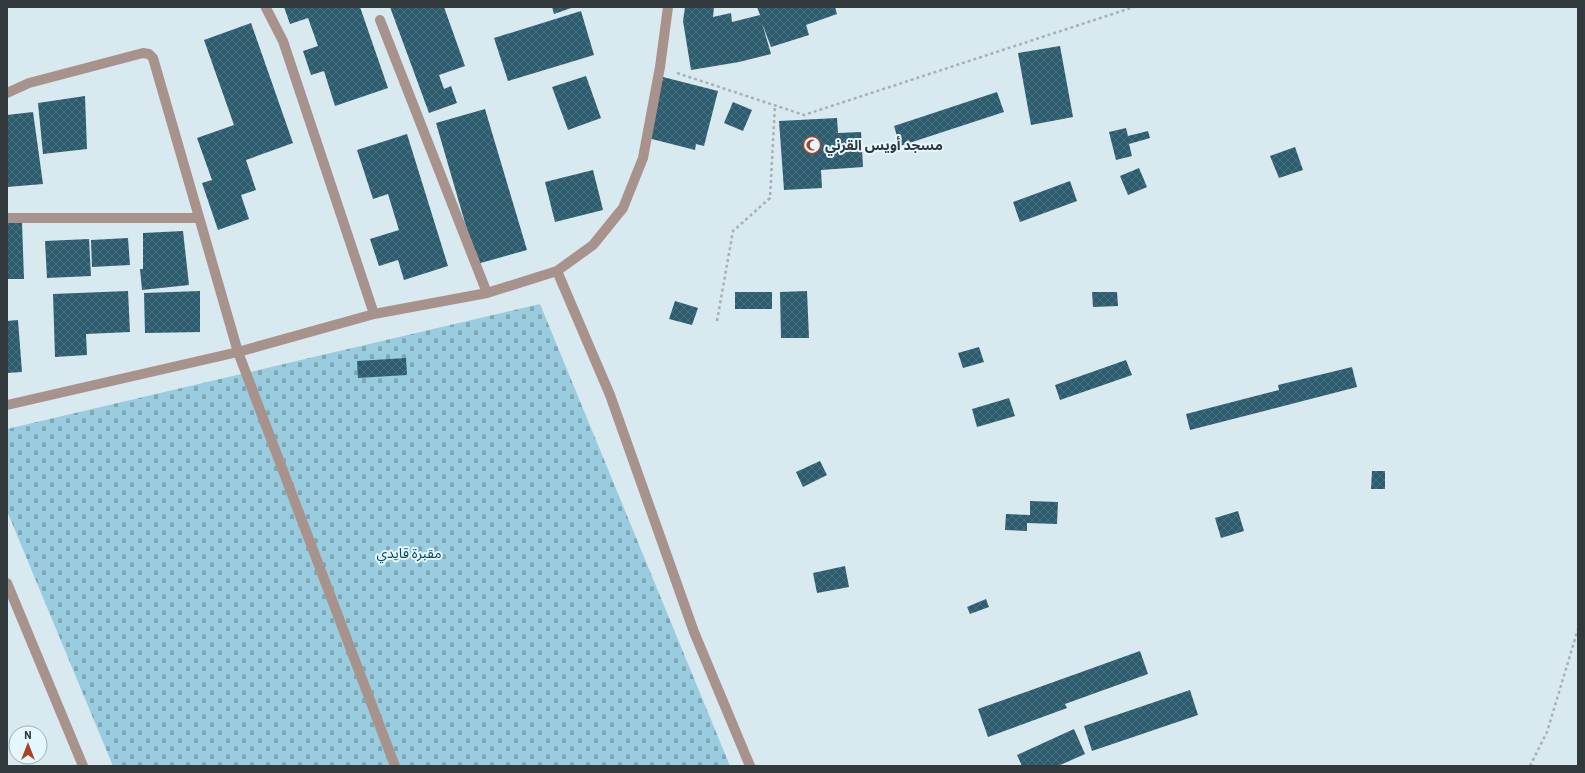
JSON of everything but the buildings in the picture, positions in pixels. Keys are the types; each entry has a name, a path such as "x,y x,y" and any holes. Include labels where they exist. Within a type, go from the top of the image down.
{"street":[{"path":"7,405 238,352 374,314 487,292 557,271 593,245 623,208 643,158 660,67 668,7"},
{"path":"266,8 283,41 374,314"},
{"path":"380,20 487,292"},
{"path":"7,93 44,79 143,53 149,54 153,58 238,352 395,766"},
{"path":"7,218 199,218"},
{"path":"557,271 610,395 694,632 750,766"},
{"path":"7,583 83,766"}],"path":[{"path":"660,67 804,115 1134,7"},
{"path":"717,321 734,231 770,198 775,105"},
{"path":"1530,766 1547,732 1578,629"}],"green space":[{"name":"مقبرة قايدي","path":"540,304 730,766 113,766 7,511 7,429"}],"place":[{"name":"مسجد أويس القرني","path":"812,145"}]}
